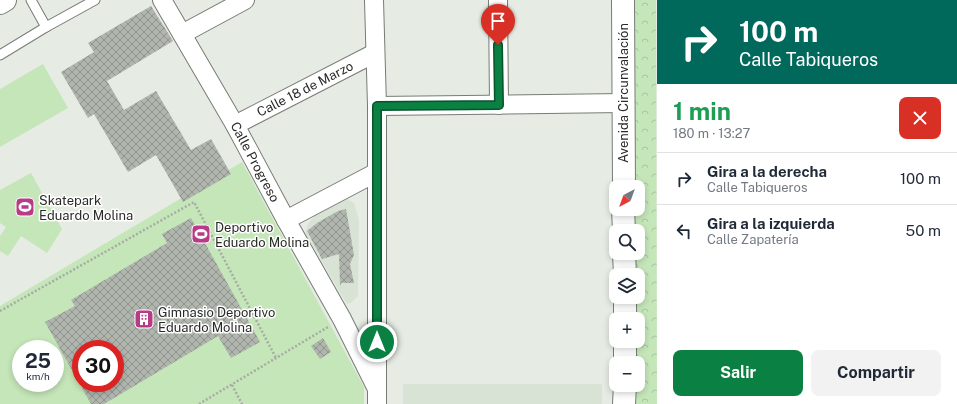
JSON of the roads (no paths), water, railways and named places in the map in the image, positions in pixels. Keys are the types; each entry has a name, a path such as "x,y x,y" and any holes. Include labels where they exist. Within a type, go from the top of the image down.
{"main road":[{"path":"0,3 5,0"},
{"name":"Avenida Circunvalación","path":"623,0 624,180"},
{"path":"624,404 625,392"}],"street":[{"name":"Calle Progreso","path":"162,0 235,125 286,220 342,319 377,396"},
{"path":"182,34 245,0"},
{"path":"374,0 377,106 377,396"},
{"path":"498,0 499,105"},
{"name":"Calle 18 de Marzo","path":"235,125 375,53"},
{"path":"377,106 623,103"},
{"path":"286,220 377,172"}],"lane":[{"path":"31,0 46,27"},
{"path":"0,55 95,0"}],"place":[{"name":"Skatepark Eduardo Molina","path":"25,207"},
{"name":"Deportivo Eduardo Molina","path":"201,234"},
{"name":"Gimnasio Deportivo Eduardo Molina","path":"144,319"}]}
